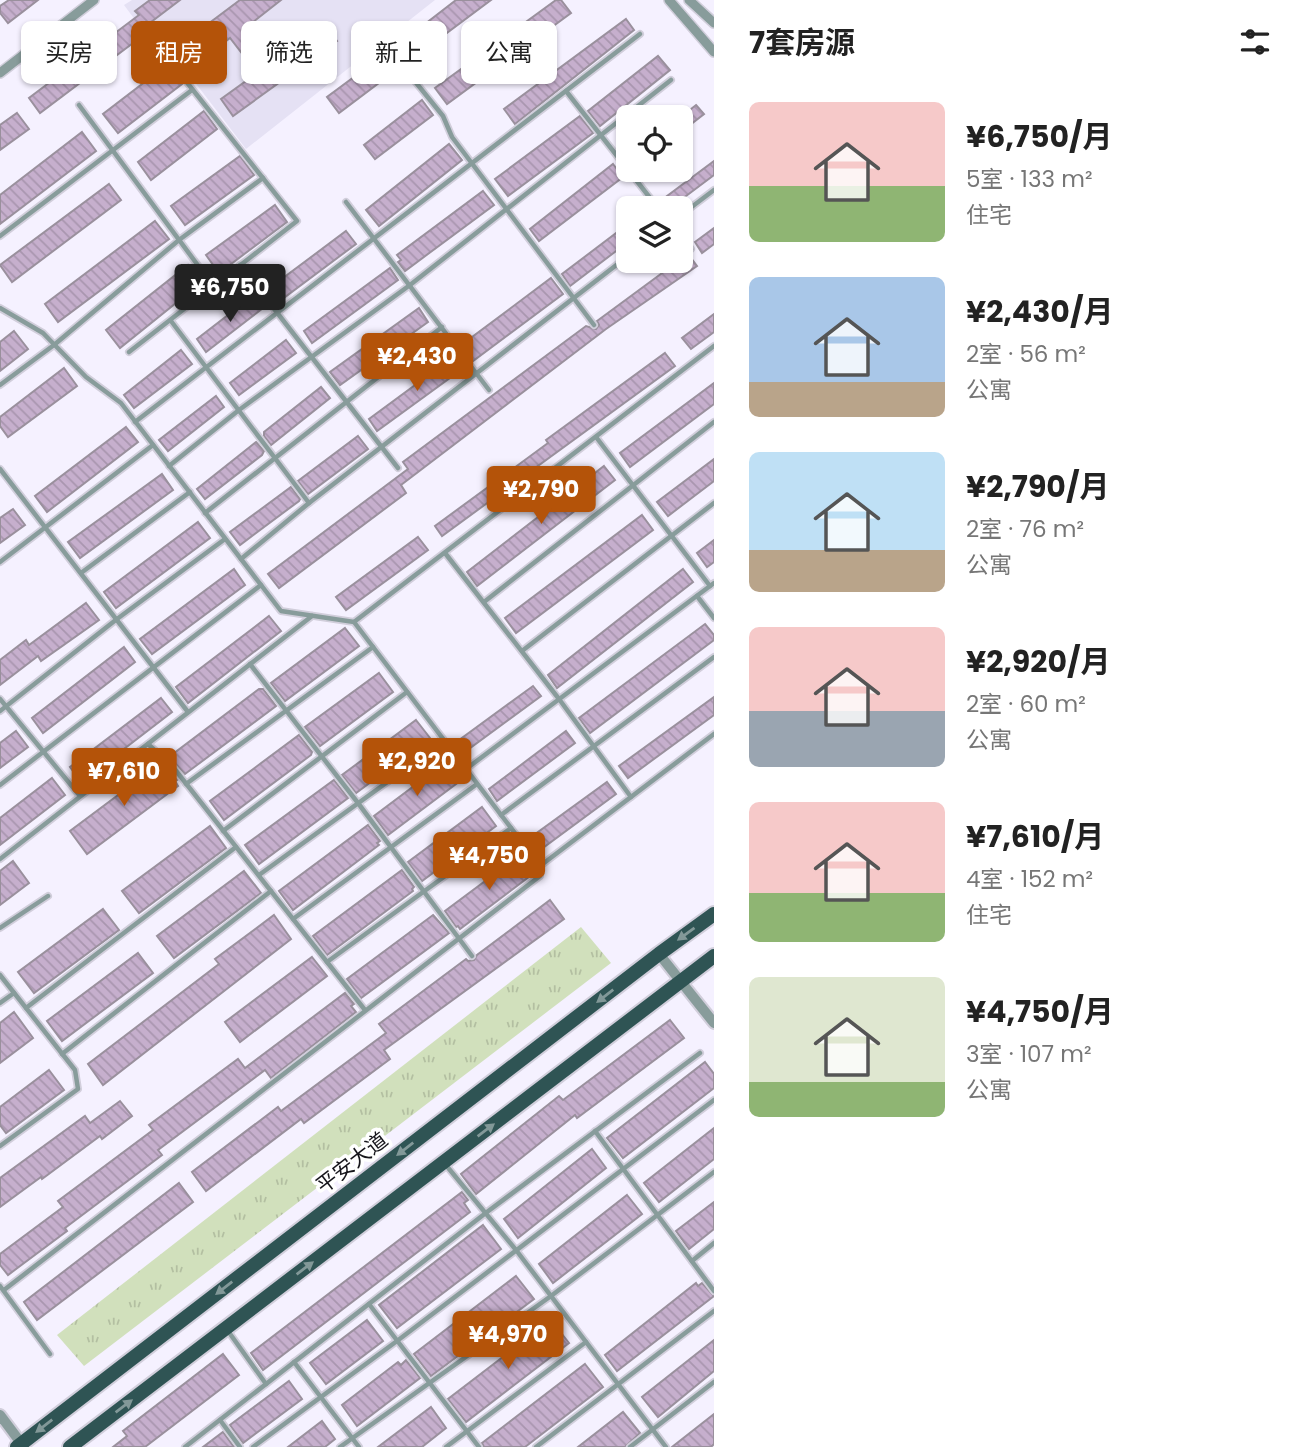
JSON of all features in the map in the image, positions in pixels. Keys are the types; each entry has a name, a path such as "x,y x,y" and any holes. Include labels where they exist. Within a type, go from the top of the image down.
{"main road":[{"name":"平安大道","path":"21,1446 714,914"},
{"path":"70,1447 714,956"}],"street":[{"path":"0,73 94,0"},
{"path":"669,0 714,52"},
{"path":"690,0 714,23"},
{"path":"659,954 714,1023"},
{"path":"0,1415 21,1446"}],"lane":[{"path":"135,422 640,34"},
{"path":"169,466 239,410 410,285 671,79"},
{"path":"129,352 298,220 187,84"},
{"path":"417,84 443,116 452,137 594,326"},
{"path":"0,236 192,90"},
{"path":"566,91 649,196"},
{"path":"79,105 214,287"},
{"path":"0,385 54,345 179,240 263,178"},
{"path":"693,206 714,190"},
{"path":"346,202 489,390"},
{"path":"240,265 398,468"},
{"path":"241,559 309,503 616,265"},
{"path":"0,308 43,333 86,377 121,403 281,611 354,622 540,866 540,876 2,1288 50,1353"},
{"path":"171,321 309,503"},
{"path":"205,513 442,327"},
{"path":"354,622 714,346"},
{"path":"484,602 714,422"},
{"path":"466,769 712,584 596,437"},
{"path":"0,562 153,445"},
{"path":"0,469 188,712"},
{"path":"0,485 8,479"},
{"path":"81,573 190,492"},
{"path":"522,651 714,503"},
{"path":"0,710 225,539"},
{"path":"445,552 631,797"},
{"path":"0,785 261,585"},
{"path":"697,596 714,618"},
{"path":"0,859 313,616"},
{"path":"186,784 373,647"},
{"path":"501,815 714,657"},
{"path":"250,664 472,956"},
{"path":"223,831 407,692"},
{"path":"0,699 80,796"},
{"path":"540,866 714,734"},
{"path":"259,875 444,741"},
{"path":"148,744 173,767 365,1010"},
{"path":"293,919 477,784"},
{"path":"327,962 511,828"},
{"path":"26,1008 236,847"},
{"path":"62,1054 271,891"},
{"path":"0,928 48,895"},
{"path":"0,975 75,1070 78,1089 0,1146"},
{"path":"0,1003 15,993"},
{"path":"186,1447 487,1212 700,1053"},
{"path":"253,1447 714,1100"},
{"path":"595,1131 714,1291"},
{"path":"443,1162 487,1212 666,1447"},
{"path":"340,1447 551,1296 714,1172"},
{"path":"692,1261 714,1243"},
{"path":"369,1304 479,1447"},
{"path":"536,1447 714,1311"},
{"path":"226,1328 266,1384"},
{"path":"446,1447 586,1342"},
{"path":"294,1362 359,1447"},
{"path":"630,1447 714,1382"},
{"path":"220,1420 240,1447"}],"shaded area":[{"path":"132,0 435,0 408,21 351,21 351,66 337,77 337,21 241,21 241,84 328,84 246,149 196,84 227,84 227,21 136,21 124,5"}],"green space":[{"path":"581,927 611,963 84,1366 57,1335"}],"building":[{"path":"9,0 38,0 8,23 0,13 0,6"},
{"path":"150,0 180,0 152,21 131,21 139,15 135,11"},
{"path":"240,0 281,0 254,21 241,21 241,52 230,38 227,40 227,21 212,21"},
{"path":"456,0 491,0 447,33 447,21 429,21"},
{"path":"556,0 561,0 571,13 557,23 557,21 527,21"},
{"path":"626,19 634,30 515,124 504,109 538,84 557,84 557,70"},
{"path":"131,21 131,45 117,55 117,32"},
{"path":"658,56 670,70 626,105 616,105 616,113 600,126 588,111"},
{"path":"461,69 461,84 474,84 447,104 435,88 447,84 447,79"},
{"path":"351,79 351,84 377,84 339,113 327,97"},
{"path":"48,84 79,84 40,113 29,98"},
{"path":"142,84 182,84 118,133 103,114"},
{"path":"242,84 277,84 233,116 221,99"},
{"path":"422,100 433,115 375,159 364,145"},
{"path":"696,105 704,114 693,123 693,107"},
{"path":"204,111 217,129 151,180 138,162"},
{"path":"17,113 29,129 0,150 0,125"},
{"path":"580,116 593,133 508,196 495,179"},
{"path":"82,132 96,151 0,224 0,195"},
{"path":"449,144 462,160 379,226 366,210"},
{"path":"240,156 254,175 185,225 171,206"},
{"path":"714,161 714,175 686,196 667,196 686,182 693,182 693,177"},
{"path":"613,164 616,168 616,182 539,241 530,229"},
{"path":"109,184 121,200 12,282 0,265"},
{"path":"483,191 494,205 405,271 398,262 401,260 397,255"},
{"path":"275,205 287,222 219,273 206,255"},
{"path":"155,221 169,239 58,322 45,304"},
{"path":"714,228 714,244 702,253 695,242"},
{"path":"346,231 356,244 281,300 271,287"},
{"path":"616,233 616,251 570,286 562,274"},
{"path":"188,265 202,282 120,348 106,330"},
{"path":"390,268 398,280 312,343 304,331"},
{"path":"662,273 687,273 606,329 401,485 406,493 279,588 268,574 408,469 403,462 586,326 596,329 599,325 597,321"},
{"path":"551,278 563,294 473,361 464,349 467,347 464,343"},
{"path":"254,295 263,308 206,352 197,339"},
{"path":"419,308 428,322 340,385 330,372"},
{"path":"714,314 714,332 691,349 682,338"},
{"path":"14,331 28,349 0,371 0,342"},
{"path":"286,340 296,353 239,395 230,383"},
{"path":"181,350 192,364 134,408 124,395"},
{"path":"665,353 675,366 442,536 435,526"},
{"path":"456,355 465,367 377,431 369,419"},
{"path":"64,368 77,386 8,437 0,426 0,417"},
{"path":"714,383 714,404 630,467 620,453"},
{"path":"321,387 330,398 271,445 264,432"},
{"path":"216,396 224,407 168,451 159,440"},
{"path":"126,427 138,442 47,512 35,496"},
{"path":"358,436 368,449 308,494 298,481"},
{"path":"256,442 264,451 262,455 205,499 197,489"},
{"path":"714,459 714,481 668,516 657,502"},
{"path":"604,466 615,480 477,586 467,572"},
{"path":"162,474 173,490 80,558 68,542"},
{"path":"291,487 299,501 240,545 230,532"},
{"path":"13,509 25,525 0,543 0,518"},
{"path":"642,515 653,530 516,633 505,618"},
{"path":"198,522 210,538 116,608 104,592"},
{"path":"418,537 428,550 346,610 336,597"},
{"path":"714,540 714,562 707,567 697,553"},
{"path":"234,569 245,585 152,654 140,639"},
{"path":"683,569 693,582 557,688 548,675"},
{"path":"86,603 99,620 41,661 38,656 0,685 0,660 26,640 29,645"},
{"path":"269,616 281,631 188,703 176,687"},
{"path":"705,624 714,635 714,640 590,733 579,718"},
{"path":"345,628 359,646 285,701 271,683"},
{"path":"124,647 135,662 43,733 32,718"},
{"path":"379,673 393,692 320,746 305,727"},
{"path":"533,686 541,696 462,754 455,743"},
{"path":"259,689 263,689 276,706 185,774 169,757"},
{"path":"714,697 714,715 628,778 619,766"},
{"path":"161,698 172,712 81,782 70,767"},
{"path":"416,720 430,738 356,793 342,775"},
{"path":"16,731 28,747 0,768 0,743"},
{"path":"566,731 575,743 497,801 489,789"},
{"path":"299,735 312,752 311,755 224,820 210,801"},
{"path":"446,762 460,781 388,835 374,816"},
{"path":"161,763 177,780 175,781 178,786 87,854 70,831"},
{"path":"52,778 65,795 0,845 0,818"},
{"path":"334,780 348,798 259,864 245,845"},
{"path":"607,782 616,794 536,853 527,840"},
{"path":"482,807 496,826 422,881 408,862"},
{"path":"368,825 380,841 377,843 379,845 293,910 279,891"},
{"path":"210,826 226,848 139,913 122,891"},
{"path":"520,855 534,873 460,929 456,927 445,911"},
{"path":"13,861 29,883 0,905 0,871"},
{"path":"402,870 414,887 413,891 327,955 313,936"},
{"path":"244,871 261,893 174,958 157,936"},
{"path":"550,900 564,919 384,1050 390,1059 304,1123 301,1119 206,1191 192,1172 278,1107 281,1111 386,1033 379,1024 466,959 474,960"},
{"path":"103,909 119,930 34,993 18,972"},
{"path":"274,915 291,939 103,1085 88,1064 219,964 215,959"},
{"path":"433,915 449,933 361,998 347,979"},
{"path":"138,953 153,973 62,1041 47,1021"},
{"path":"312,957 327,976 240,1042 225,1022"},
{"path":"345,993 354,1004 351,1006 356,1012 271,1078 265,1070 158,1150 162,1155 8,1275 0,1265 0,1254 63,1207 58,1201 153,1130 149,1125 238,1059 245,1068"},
{"path":"14,1012 33,1038 0,1063 0,1023"},
{"path":"670,1020 684,1038 577,1118 575,1115 476,1194 461,1174 559,1096 563,1100"},
{"path":"705,1062 714,1074 714,1088 623,1158 607,1138"},
{"path":"49,1070 64,1090 6,1133 0,1125 0,1107"},
{"path":"120,1101 132,1116 0,1207 0,1178 85,1116 90,1123"},
{"path":"714,1128 714,1159 659,1202 644,1183"},
{"path":"592,1149 606,1168 518,1238 504,1219"},
{"path":"179,1183 193,1202 37,1320 24,1302"},
{"path":"462,1192 468,1200 464,1203 470,1212 263,1370 251,1353"},
{"path":"627,1195 642,1214 553,1283 539,1264"},
{"path":"714,1202 714,1229 689,1249 676,1231"},
{"path":"483,1225 501,1249 397,1328 379,1305"},
{"path":"516,1276 534,1299 431,1376 414,1354"},
{"path":"696,1283 698,1286 702,1283 714,1296 617,1371 605,1355"},
{"path":"367,1320 383,1341 326,1384 310,1363"},
{"path":"551,1320 569,1343 466,1422 448,1399"},
{"path":"714,1340 714,1371 658,1417 642,1397"},
{"path":"223,1354 239,1375 145,1447 113,1447 127,1436 123,1431"},
{"path":"406,1360 420,1378 357,1426 342,1405 398,1362 401,1365"},
{"path":"585,1364 603,1387 525,1447 484,1447 482,1443"},
{"path":"289,1381 302,1399 243,1443 230,1425"},
{"path":"431,1407 446,1428 422,1447 378,1447"},
{"path":"623,1412 640,1433 625,1447 578,1447"},
{"path":"714,1414 714,1444 711,1447 672,1447"},
{"path":"322,1421 335,1439 325,1447 288,1447"},
{"path":"223,1432 234,1447 203,1447"}]}
